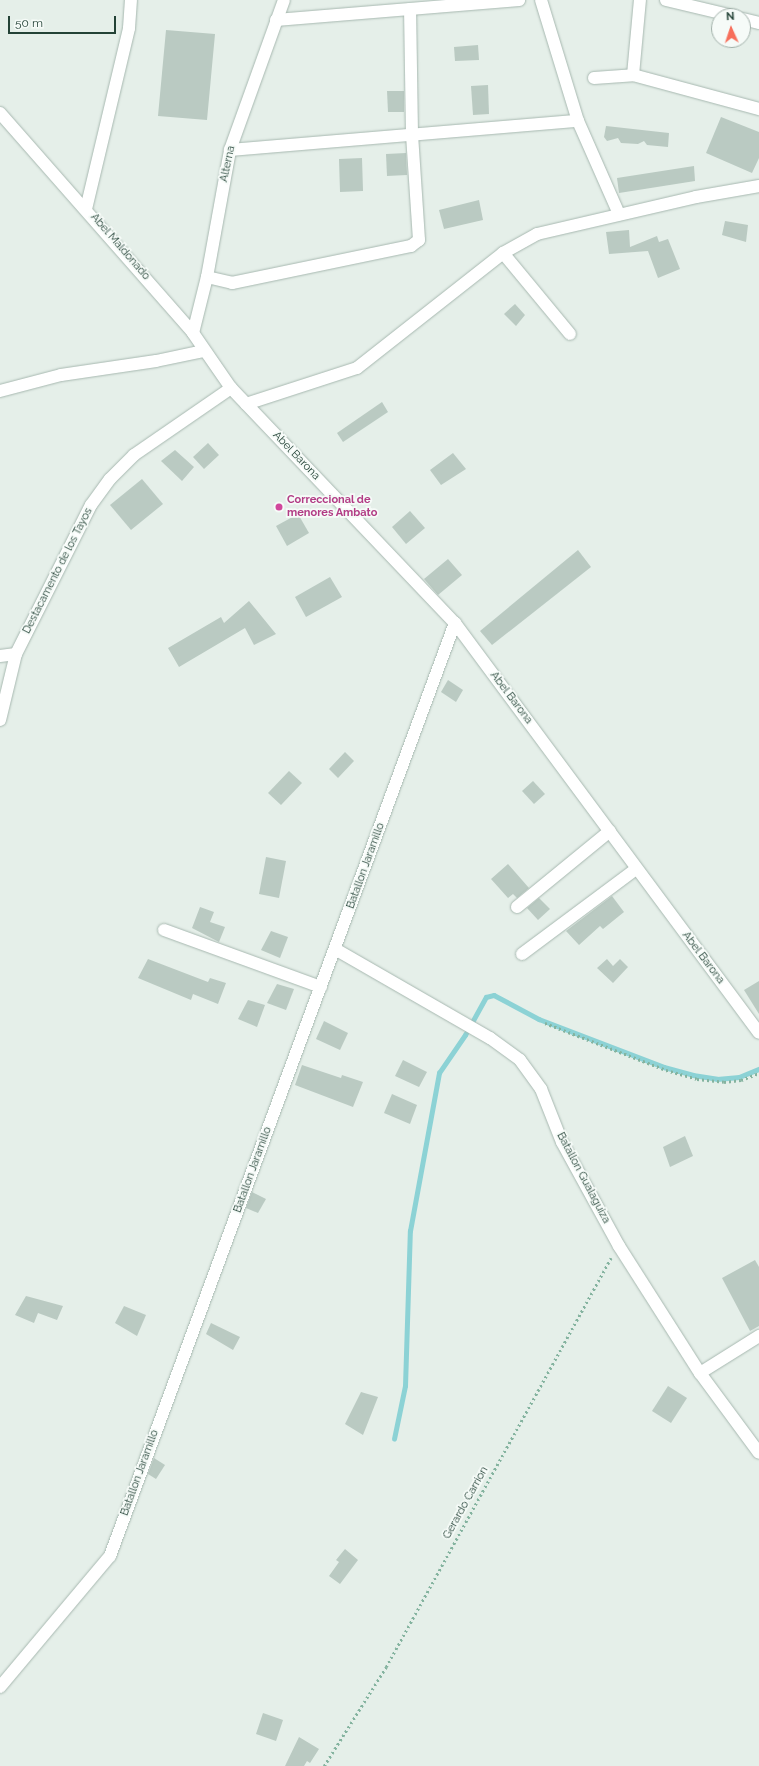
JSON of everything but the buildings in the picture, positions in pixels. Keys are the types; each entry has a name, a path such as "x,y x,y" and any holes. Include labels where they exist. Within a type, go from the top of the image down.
{"street":[{"path":"86,209 129,28 131,0"},
{"name":"Alterna","path":"193,333 207,278 230,150 284,0"},
{"path":"276,20 519,0"},
{"path":"541,0 578,121 619,214"},
{"path":"633,75 640,0"},
{"path":"666,0 711,11"},
{"path":"207,278 232,283 411,246 419,240 412,134 410,9"},
{"path":"594,78 633,75 759,109"},
{"name":"Abel Maldonado","path":"0,112 193,333 203,351 231,388"},
{"path":"230,150 578,121"},
{"path":"246,404 357,368 503,253 537,234 696,197 759,186"},
{"path":"503,253 570,334"},
{"path":"0,391 61,375 156,361 203,351"},
{"name":"Abel Barona","path":"231,388 455,623 759,1033"},
{"name":"Destacamento de los Tayos","path":"0,720 16,654 77,530 110,479 134,455 231,388"},
{"name":"Batallon Jaramillo","path":"0,1687 110,1556 455,623"},
{"path":"0,656 16,654"},
{"path":"517,907 610,831"},
{"path":"522,954 636,869"},
{"path":"164,930 321,987"},
{"name":"Batallon Gualaguiza","path":"335,949 490,1038 520,1060 541,1089 562,1142 619,1246 700,1373 759,1453"},
{"path":"700,1373 759,1336"}],"path":[{"path":"545,1023 666,1070 697,1079 724,1082 741,1080 759,1073"},
{"name":"Gerardo Carrion","path":"324,1766 386,1667 619,1246"}],"waterway":[{"path":"394,1439 405,1386 410,1231 439,1073 465,1035 486,997 494,995 539,1019 664,1067 693,1075 717,1079 739,1077 759,1069"}],"place":[{"name":"Correccional de menores Ambato","path":"279,507"}]}
